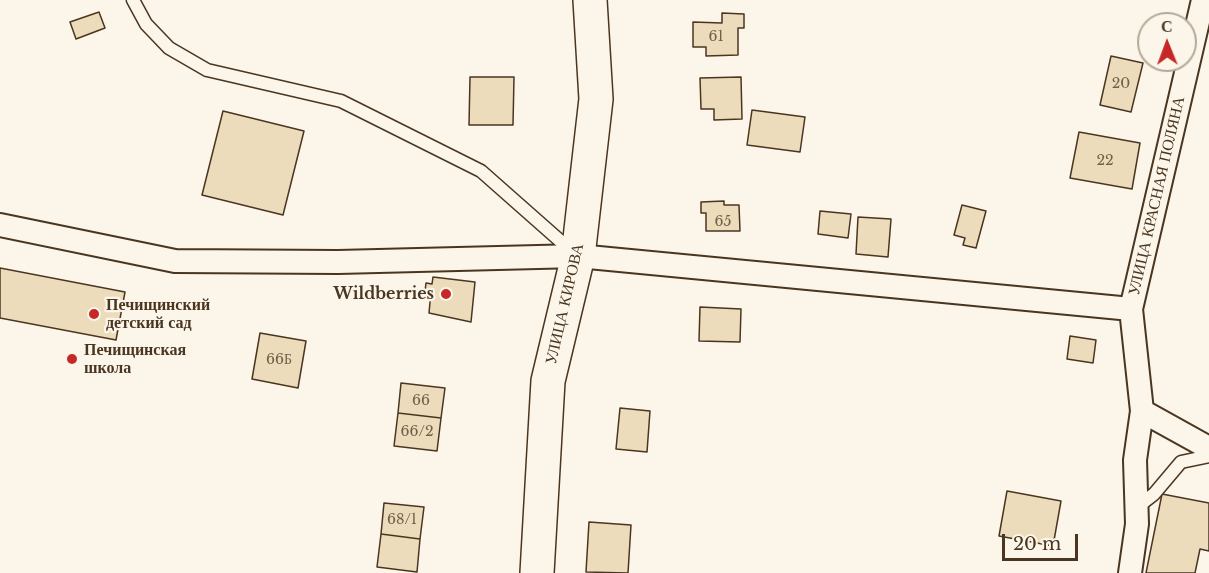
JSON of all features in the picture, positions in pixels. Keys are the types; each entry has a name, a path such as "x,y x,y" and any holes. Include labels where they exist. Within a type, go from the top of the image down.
{"street":[{"name":"УЛИЦА КИРОВА","path":"537,573 548,381 578,256 596,99 590,0"},
{"name":"УЛИЦА КРАСНАЯ ПОЛЯНА","path":"1130,573 1136,508 1135,460 1142,411 1131,309 1203,0"},
{"path":"0,225 175,261 338,262 578,256 1131,309"},
{"path":"1142,411 1209,448"}],"lane":[{"path":"133,0 146,24 169,48 207,70 341,101 481,171 578,256"},
{"path":"1136,508 1154,494 1181,462 1209,456"}],"building":[{"path":"99,12 105,28 76,39 70,22"},
{"path":"722,13 744,14 744,28 738,28 738,55 706,56 706,47 693,47 693,22 722,23"},
{"path":"1111,56 1137,62 1137,72 1141,72 1131,112 1100,105"},
{"path":"470,77 514,77 513,125 469,125"},
{"path":"741,77 742,119 714,120 714,109 701,109 700,78"},
{"path":"752,110 805,117 800,152 747,145"},
{"path":"223,111 304,131 283,215 202,195"},
{"path":"1079,132 1140,143 1132,189 1070,178"},
{"path":"724,201 724,205 739,205 740,231 706,231 706,213 701,213 701,202"},
{"path":"962,205 986,211 976,248 963,245 965,238 954,235"},
{"path":"820,211 851,214 848,238 818,234"},
{"path":"858,217 891,219 888,257 856,254"},
{"path":"0,268 125,292 116,340 0,318"},
{"path":"433,277 475,282 471,322 429,313 431,291 425,291 426,283 432,284"},
{"path":"700,307 741,309 740,342 699,341"},
{"path":"260,333 306,341 298,388 252,379"},
{"path":"1070,336 1096,340 1093,363 1067,359"},
{"path":"401,383 445,388 441,418 398,413"},
{"path":"620,408 650,411 647,452 616,449"},
{"path":"398,413 441,418 437,451 394,446"},
{"path":"1007,491 1061,501 1053,546 999,536"},
{"path":"1162,494 1209,503 1209,551 1200,549 1195,573 1146,573"},
{"path":"384,503 424,507 420,539 381,534"},
{"path":"589,522 631,525 628,573 586,572"},
{"path":"381,534 420,539 417,572 377,567"}],"place":[{"name":"Wildberries","path":"446,294"},
{"name":"Печищинский детский сад","path":"94,314"},
{"name":"Печищинская школа","path":"72,359"}]}
